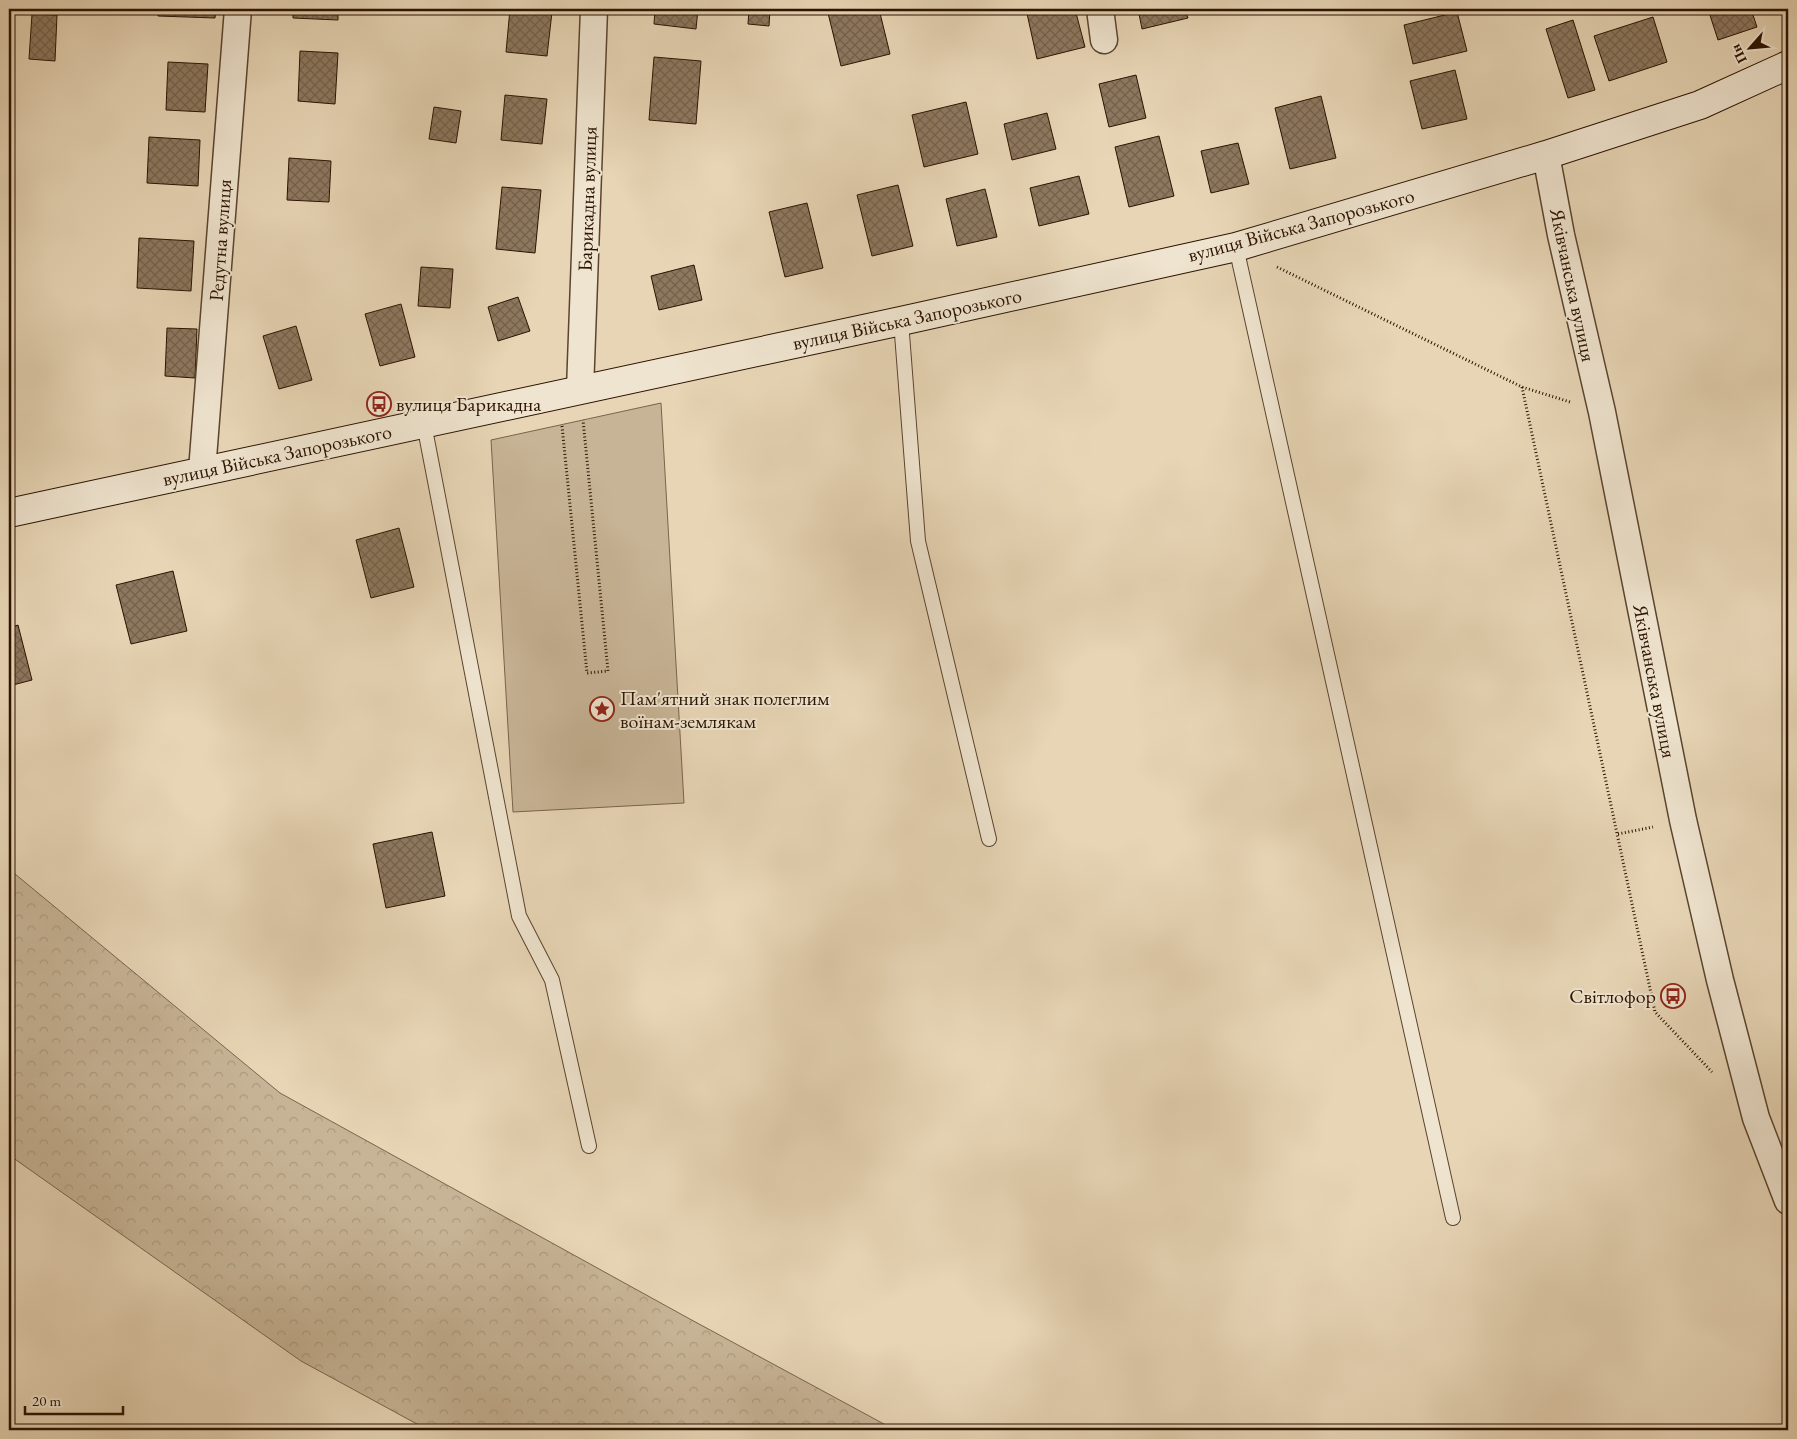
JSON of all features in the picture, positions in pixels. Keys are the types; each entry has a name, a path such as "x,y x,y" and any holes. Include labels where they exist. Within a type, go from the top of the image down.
{"street":[{"name":"Редутна вулиця","path":"202,471 238,9"},
{"name":"Барикадна вулиця","path":"570,392 594,9"},
{"path":"1100,9 1104,40"},
{"name":"вулиця Війська Запорозького","path":"9,513 901,321 1236,246 1546,155 1700,105 1788,65"},
{"name":"Яківчанська вулиця","path":"1546,155 1561,235 1602,412 1683,820 1720,980 1756,1118 1788,1201"}],"lane":[{"path":"1236,246 1453,1218"},
{"path":"901,321 918,541 989,839"},
{"path":"424,424 519,916 552,980 589,1146"}],"path":[{"path":"1236,246 1522,386 1602,412"},
{"path":"1522,386 1655,1012 1715,1076"},
{"path":"570,392 608,671 587,673 570,392"},
{"path":"1618,834 1683,820"}],"green space":[{"path":"661,403 684,803 513,812 491,440"},
{"path":"9,869 280,1093 895,1430 428,1430 301,1361 9,1155"}],"building":[{"path":"158,9 216,9 215,18 158,16"},
{"path":"293,9 338,9 338,20 293,18"},
{"path":"510,9 552,12 547,56 506,52"},
{"path":"655,9 698,9 696,29 654,24"},
{"path":"749,9 770,9 769,26 748,24"},
{"path":"827,9 879,9 890,54 841,66"},
{"path":"1026,9 1075,9 1085,47 1037,59"},
{"path":"1138,9 1185,9 1188,18 1142,29"},
{"path":"1708,9 1751,9 1757,27 1718,40"},
{"path":"1457,12 1467,51 1413,64 1404,25"},
{"path":"32,14 57,15 55,61 29,59"},
{"path":"1653,17 1667,62 1609,81 1594,36"},
{"path":"1573,20 1595,90 1568,98 1546,29"},
{"path":"300,51 338,53 335,104 298,101"},
{"path":"654,57 701,61 696,124 649,120"},
{"path":"168,62 208,64 205,112 166,110"},
{"path":"1455,70 1467,119 1422,129 1410,81"},
{"path":"1136,75 1146,118 1109,127 1099,84"},
{"path":"505,95 547,99 542,144 501,140"},
{"path":"1321,96 1336,158 1290,169 1275,108"},
{"path":"966,102 978,154 924,167 912,115"},
{"path":"434,107 461,111 456,143 429,139"},
{"path":"1047,113 1056,149 1012,160 1004,124"},
{"path":"1159,136 1174,196 1129,207 1115,147"},
{"path":"149,137 200,140 198,186 147,183"},
{"path":"1238,143 1249,184 1211,193 1201,151"},
{"path":"289,158 331,161 329,202 287,200"},
{"path":"1079,176 1089,214 1039,226 1030,188"},
{"path":"898,185 913,246 872,256 857,195"},
{"path":"502,187 541,190 535,253 496,249"},
{"path":"985,189 997,237 957,246 946,199"},
{"path":"807,203 823,268 785,277 769,212"},
{"path":"139,238 194,241 191,291 137,288"},
{"path":"694,265 702,300 659,310 651,276"},
{"path":"421,267 453,269 450,308 418,306"},
{"path":"518,297 530,331 498,341 488,307"},
{"path":"401,304 415,357 380,366 365,314"},
{"path":"296,326 312,380 279,389 263,336"},
{"path":"167,328 197,329 195,378 165,376"},
{"path":"399,528 414,587 371,598 356,540"},
{"path":"173,571 187,631 131,644 116,585"},
{"path":"18,625 32,680 9,686 9,628"},
{"path":"432,832 445,896 386,908 373,844"}],"place":[{"name":"вулиця Барикадна","path":"379,404"},
{"name":"Пам'ятний знак полеглим воїнам-землякам","path":"602,709"},
{"name":"Світлофор","path":"1673,996"}]}
